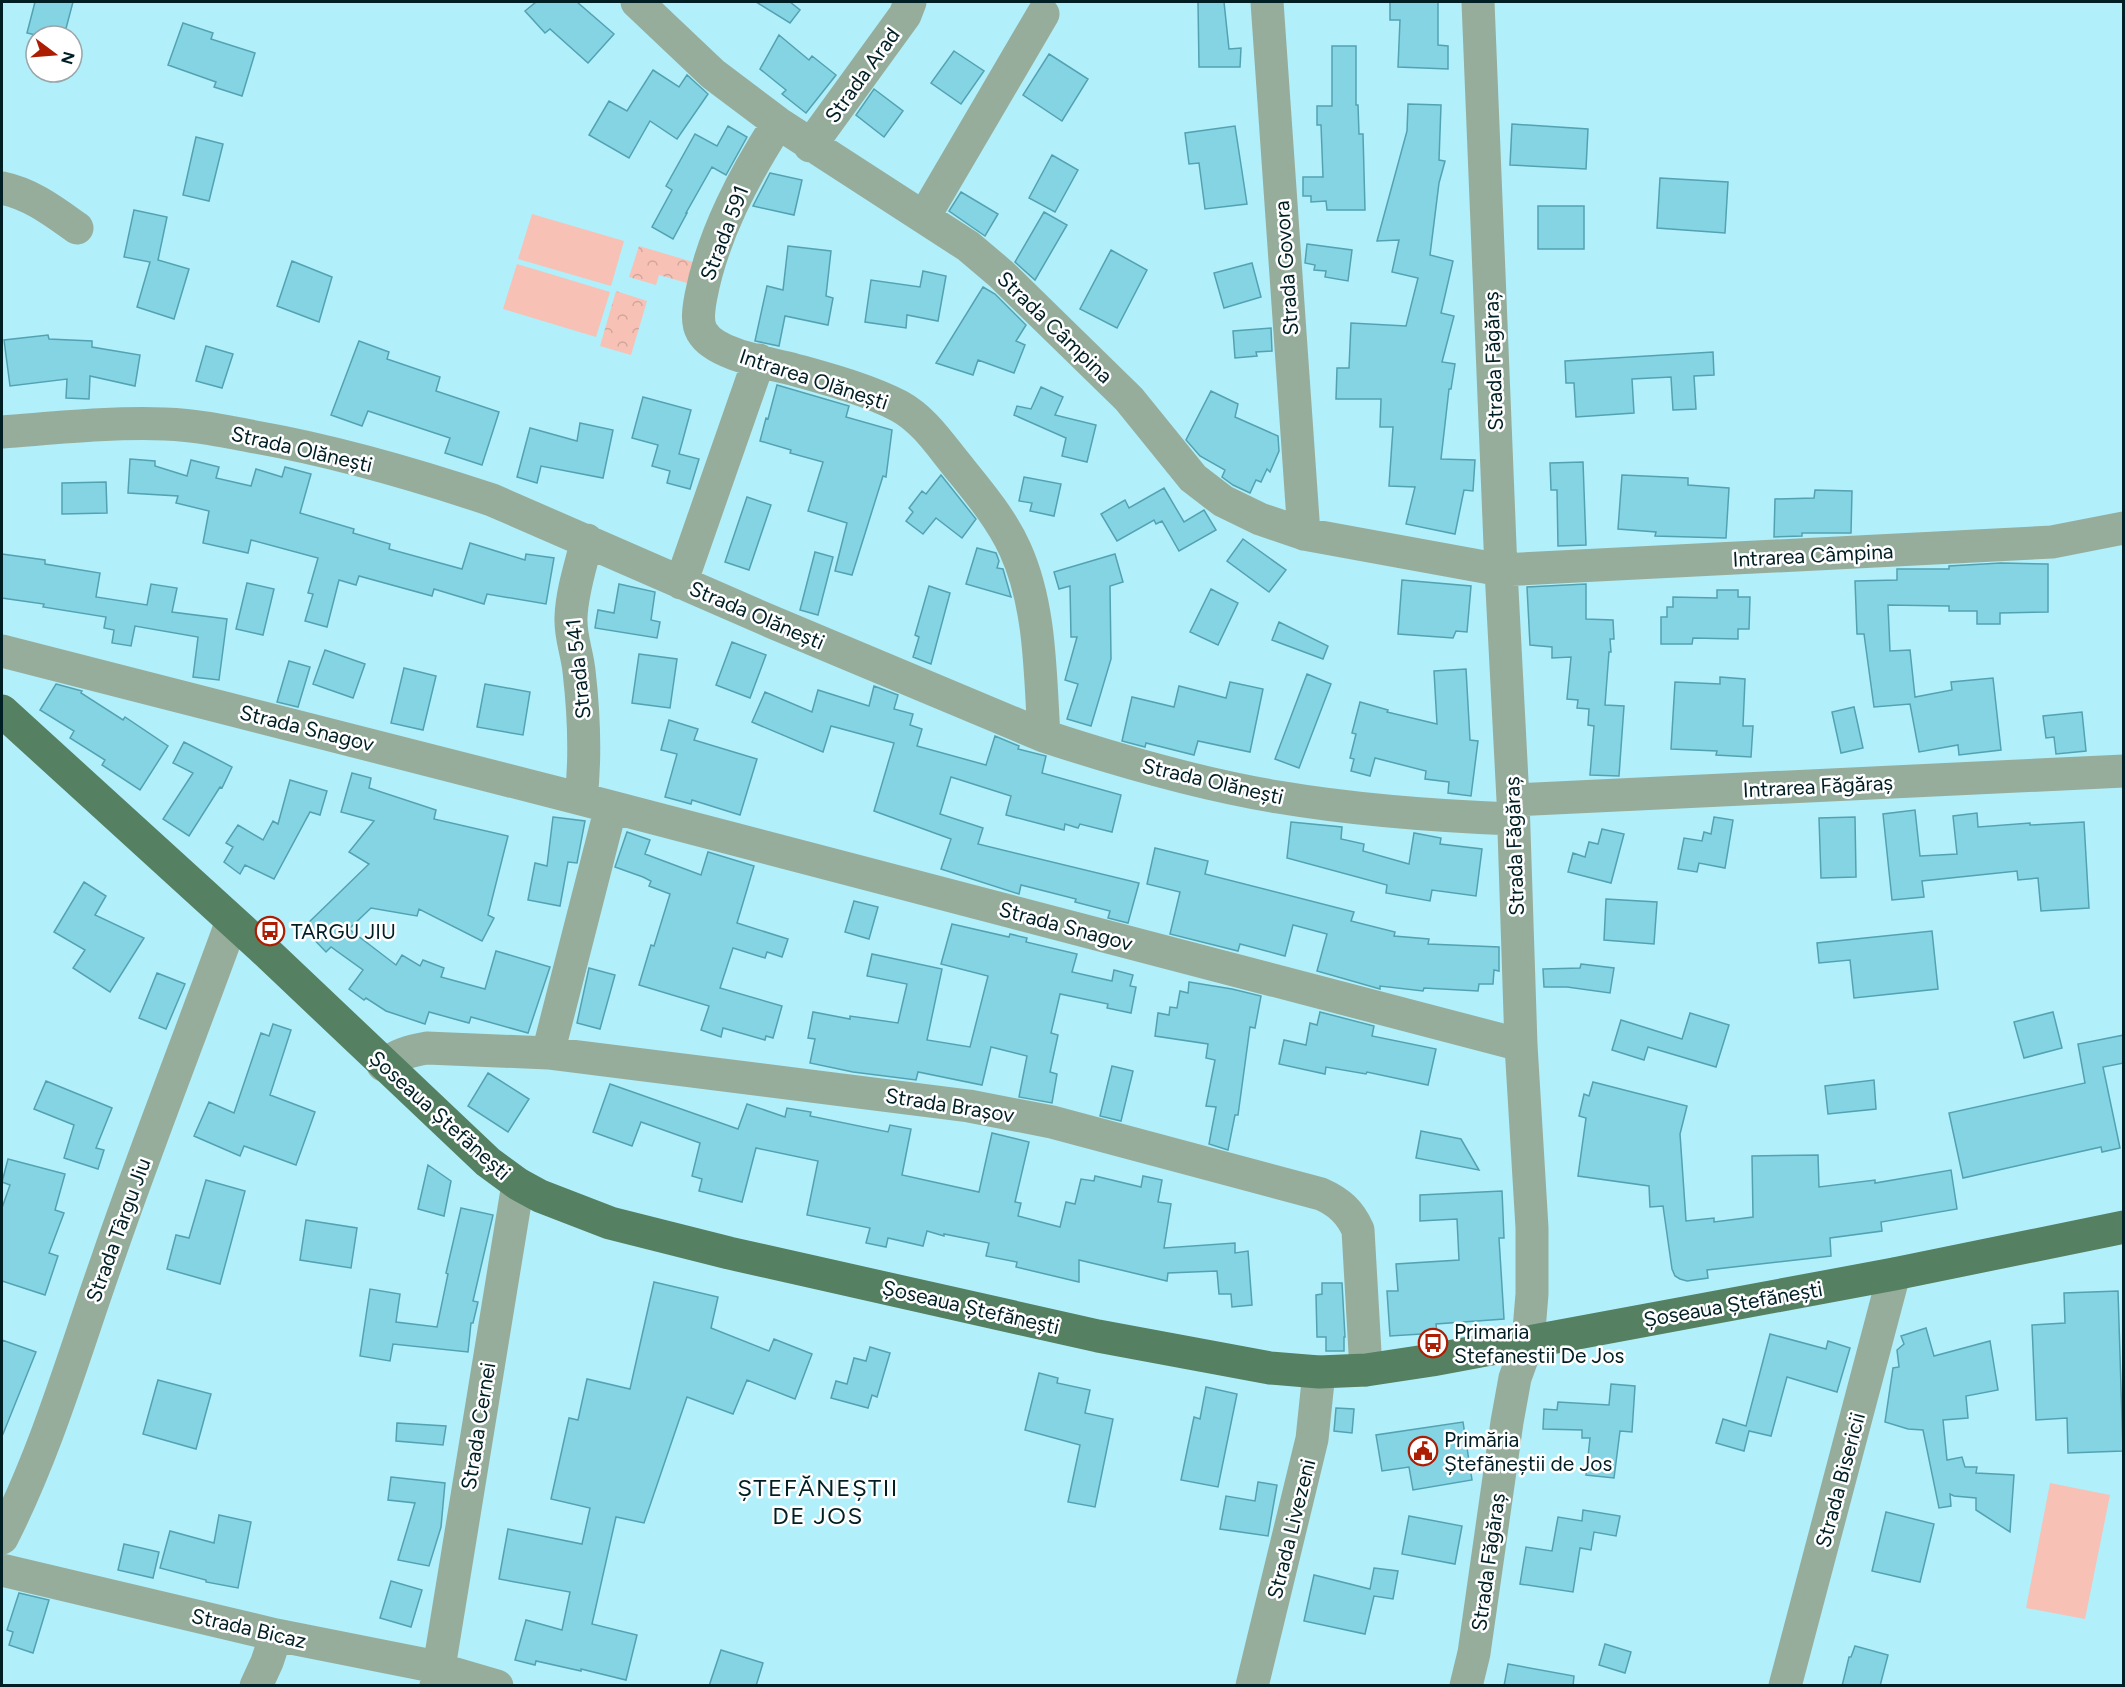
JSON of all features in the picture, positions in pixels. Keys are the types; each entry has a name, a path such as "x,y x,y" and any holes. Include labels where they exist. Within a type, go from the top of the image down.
{"main road":[{"name":"Șoseaua Ștefănești","path":"2,711 232,921 488,1162 518,1184 561,1206 610,1223 729,1253 1098,1336 1270,1368 1319,1372 1366,1370 1432,1360 1894,1274 2124,1227"}],"street":[{"name":"Strada Câmpina","path":"638,2 713,74 778,123 810,146 968,246 1129,399 1193,478 1222,501 1260,519 1304,534 1501,570"},
{"name":"Strada Arad","path":"810,146 905,15 910,2"},
{"name":"Strada Govora","path":"1267,2 1304,534"},
{"name":"Strada Făgăraș","path":"1466,1686 1476,1642 1507,1422 1515,1378 1528,1342 1532,1294 1532,1228 1521,1045 1478,2"},
{"path":"924,217 1043,14"},
{"name":"Strada 591","path":"714,345 702,332 699,321 705,276 719,234 740,188 778,123"},
{"path":"2,188 14,190 43,203 77,228"},
{"name":"Intrarea Olănești","path":"714,345 736,354 870,394 900,407 921,422 997,517 1015,548 1026,578 1033,610 1044,736"},
{"path":"681,583 759,360"},
{"name":"Strada Olănești","path":"2,432 116,424 167,424 217,430 312,448 447,485 492,500 681,583 1044,736 1124,761 1275,796 1371,810 1513,809"},
{"name":"Intrarea Câmpina","path":"1501,570 2052,542 2124,528"},
{"name":"Strada 541","path":"587,540 572,599 571,636 578,665 585,742 596,803"},
{"name":"Strada Snagov","path":"2,651 596,803 1521,1045"},
{"name":"Intrarea Făgăraș","path":"1513,809 2124,771"},
{"path":"548,1053 596,803"},
{"name":"Strada Târgu Jiu","path":"2,1538 15,1513 40,1451 129,1195 232,921"},
{"name":"Strada Brașov","path":"383,1065 395,1056 410,1050 427,1048 548,1053 969,1106 1063,1125 1321,1194 1336,1201 1346,1210 1358,1230 1366,1370"},
{"name":"Strada Cernei","path":"438,1677 518,1184"},
{"name":"Strada Bisericii","path":"1785,1686 1894,1274"},
{"name":"Strada Livezeni","path":"1252,1686 1312,1439 1319,1372"},
{"name":"Strada Bicaz","path":"2,1570 276,1635 438,1677 497,1686"},
{"path":"256,1686 276,1635"}],"green space":[{"path":"532,214 624,241 611,286 518,259"},
{"path":"639,246 693,262 687,283 659,275 656,285 629,277"},
{"path":"517,264 610,292 596,337 503,309"},
{"path":"616,291 647,301 631,355 600,346"},
{"path":"2050,1483 2110,1495 2085,1619 2026,1608"}],"building":[{"path":"35,2 73,2 67,24 29,24"},
{"path":"536,2 577,2 614,34 588,63 550,29 545,33 525,11"},
{"path":"756,2 790,2 800,10 790,23"},
{"path":"1198,2 1224,2 1229,49 1241,48 1240,67 1199,67"},
{"path":"1390,2 1438,2 1438,45 1448,46 1448,69 1398,67 1400,20 1390,20"},
{"path":"183,23 213,33 211,39 255,53 242,96 214,87 216,82 168,65"},
{"path":"779,35 809,60 812,56 836,75 806,113 782,94 786,90 760,69"},
{"path":"1332,46 1356,46 1356,105 1358,105 1359,134 1363,134 1365,210 1327,210 1326,201 1311,202 1311,196 1303,196 1303,177 1323,177 1321,125 1317,125 1317,106 1332,106"},
{"path":"954,51 984,71 961,104 931,83"},
{"path":"1049,54 1088,79 1062,121 1023,95"},
{"path":"653,70 679,87 687,75 708,94 677,139 650,121 629,158 589,135 609,101 627,111"},
{"path":"874,89 903,111 884,137 856,115"},
{"path":"1408,104 1441,105 1439,160 1445,161 1439,183 1430,255 1453,261 1441,313 1454,316 1442,362 1455,364 1451,389 1449,389 1441,459 1475,460 1473,491 1464,490 1455,534 1406,524 1415,487 1389,486 1393,427 1380,427 1381,399 1336,399 1337,368 1349,368 1351,323 1406,326 1418,278 1392,272 1399,240 1377,241 1407,131"},
{"path":"1512,124 1588,129 1586,169 1510,165"},
{"path":"728,126 747,137 726,175 712,167 673,239 652,227 672,190 666,186 695,134 717,146"},
{"path":"1235,126 1247,204 1205,209 1199,163 1189,164 1185,133"},
{"path":"196,137 223,144 209,201 183,195"},
{"path":"1052,155 1078,170 1055,212 1029,198"},
{"path":"770,173 802,180 794,215 753,206"},
{"path":"1660,178 1728,182 1725,233 1657,228"},
{"path":"961,192 998,214 985,236 949,211"},
{"path":"1538,206 1584,206 1584,249 1538,249"},
{"path":"134,210 167,217 158,260 189,269 174,319 137,307 150,262 124,257"},
{"path":"1044,212 1067,225 1035,280 1015,262"},
{"path":"1307,244 1352,250 1348,281 1325,277 1326,271 1314,270 1315,265 1305,263"},
{"path":"788,246 831,251 826,296 833,298 828,325 785,316 779,346 755,341 767,286 783,290"},
{"path":"1111,250 1147,270 1117,328 1080,309"},
{"path":"292,261 332,277 319,322 277,306"},
{"path":"1252,263 1261,297 1224,308 1214,273"},
{"path":"923,271 946,276 938,321 907,315 906,328 865,322 871,280 920,287"},
{"path":"983,287 995,294 1026,325 1016,341 1025,345 1014,373 978,360 973,375 936,363"},
{"path":"1271,328 1272,351 1256,352 1257,356 1235,358 1233,331"},
{"path":"48,335 49,339 92,341 92,347 140,355 135,386 90,376 89,399 66,398 67,379 10,386 4,340"},
{"path":"359,341 389,352 387,359 440,377 436,391 499,412 482,465 445,453 450,438 368,411 362,426 331,415"},
{"path":"206,346 233,354 222,388 196,381"},
{"path":"1713,352 1714,375 1694,376 1696,409 1673,410 1671,377 1632,379 1634,413 1576,417 1574,383 1566,383 1565,361"},
{"path":"777,385 849,406 846,417 892,430 886,477 883,476 852,575 835,571 847,523 808,511 823,462 790,453 791,450 760,441"},
{"path":"1041,387 1063,397 1055,415 1096,425 1087,462 1062,456 1066,438 1014,415 1017,406 1031,409"},
{"path":"1211,391 1238,404 1235,417 1278,436 1279,451 1270,472 1267,469 1261,482 1256,480 1250,493 1222,477 1225,470 1200,456 1186,440"},
{"path":"643,397 691,410 679,454 699,459 690,489 667,483 670,471 652,466 658,445 632,438"},
{"path":"580,423 613,430 603,478 541,466 537,483 517,477 530,428 577,441"},
{"path":"130,459 155,461 155,466 187,476 191,460 219,467 216,478 251,486 256,469 282,477 285,467 311,474 300,513 354,529 353,533 390,544 389,549 462,569 470,543 525,560 526,554 554,558 546,604 487,594 484,604 434,589 432,596 359,576 356,585 339,580 327,627 305,621 313,594 308,593 318,558 251,540 248,553 203,543 209,511 176,503 178,496 128,493"},
{"path":"1583,462 1586,545 1558,546 1557,490 1551,490 1550,463"},
{"path":"941,475 976,519 962,538 936,518 923,534 906,521 913,512 909,508 922,491 926,494"},
{"path":"1622,475 1688,478 1688,485 1729,488 1726,538 1655,536 1656,532 1618,529"},
{"path":"1024,477 1061,484 1054,516 1030,511 1032,503 1019,501"},
{"path":"106,482 107,513 62,514 62,483"},
{"path":"1164,488 1184,522 1204,510 1216,530 1179,551 1162,521 1156,524 1154,520 1117,541 1101,514 1125,500 1129,508"},
{"path":"1815,490 1852,491 1851,533 1802,533 1802,536 1774,537 1775,499 1814,498"},
{"path":"747,497 771,505 749,570 725,562"},
{"path":"1243,539 1286,570 1269,592 1227,561"},
{"path":"977,548 996,553 999,561 997,568 1003,569 1011,597 966,584"},
{"path":"815,552 833,557 818,615 800,610"},
{"path":"2,554 45,560 45,564 100,573 96,597 147,605 151,584 177,588 172,612 227,619 219,680 193,677 198,637 135,626 131,646 112,643 114,630 104,628 106,617 2,598"},
{"path":"1115,554 1123,582 1110,586 1111,659 1091,726 1067,719 1078,684 1065,680 1077,637 1071,637 1070,586 1059,589 1054,572"},
{"path":"2001,563 2048,564 2048,612 2000,613 2000,624 1977,624 1977,611 1949,611 1949,606 1888,605 1890,651 1910,650 1915,697 1952,690 1951,682 1993,678 2001,750 1959,755 1958,745 1919,752 1910,704 1874,707 1864,634 1857,634 1855,581 1897,580 1897,569 1949,569 1949,566"},
{"path":"1402,580 1471,586 1467,632 1456,631 1453,638 1398,634"},
{"path":"247,583 274,589 263,635 236,629"},
{"path":"619,584 655,592 651,620 660,622 657,638 595,628 598,610 614,613"},
{"path":"1586,584 1586,619 1613,620 1614,639 1610,639 1611,652 1609,652 1605,705 1624,706 1619,776 1590,775 1594,726 1588,725 1589,709 1577,708 1578,700 1567,699 1571,657 1552,658 1552,647 1530,645 1527,587"},
{"path":"929,586 950,593 931,664 913,657 919,637 915,635"},
{"path":"1211,589 1238,603 1218,645 1190,632"},
{"path":"1717,590 1738,590 1738,597 1750,597 1749,629 1738,629 1738,639 1693,638 1692,644 1661,644 1661,617 1667,617 1667,607 1673,607 1673,597 1717,598"},
{"path":"1279,622 1328,646 1323,659 1272,640"},
{"path":"732,642 766,655 750,698 716,685"},
{"path":"325,650 365,664 353,698 313,684"},
{"path":"639,654 677,659 670,708 632,703"},
{"path":"289,661 310,667 298,707 277,702"},
{"path":"404,668 436,676 423,730 391,723"},
{"path":"1466,669 1470,740 1478,741 1471,796 1448,793 1449,782 1425,779 1426,771 1375,758 1370,776 1351,771 1354,759 1350,758 1356,734 1352,733 1360,702 1388,710 1387,712 1437,724 1434,671"},
{"path":"1307,674 1331,684 1299,768 1275,759"},
{"path":"1720,677 1745,679 1743,726 1753,726 1751,757 1716,755 1717,751 1671,749 1675,682 1720,684"},
{"path":"1230,682 1263,689 1250,752 1198,741 1194,755 1146,743 1145,747 1122,741 1132,697 1174,707 1179,686 1226,698"},
{"path":"56,684 82,691 81,693 123,720 125,717 168,746 140,790 102,765 105,760 70,738 74,731 40,710"},
{"path":"485,684 530,692 523,735 477,727"},
{"path":"874,686 898,695 894,709 913,714 910,725 922,729 917,746 986,765 995,736 1019,746 1018,749 1046,756 1042,773 1121,795 1112,832 1080,824 1078,828 1065,824 1064,830 1006,815 1011,796 951,777 940,814 983,828 978,844 1139,883 1128,923 1108,918 1110,911 1075,902 1076,899 1021,885 1019,894 941,869 951,839 874,811 894,743 831,726 823,752 752,722 765,692 812,712 818,690 869,706"},
{"path":"1854,707 1863,748 1841,753 1832,712"},
{"path":"2082,712 2086,751 2056,754 2054,737 2046,738 2043,716"},
{"path":"669,720 698,729 694,740 757,759 740,815 692,800 691,804 665,797 677,754 661,750"},
{"path":"184,742 232,767 222,788 220,787 189,836 163,819 193,773 173,763"},
{"path":"352,773 371,778 369,788 436,810 434,819 508,836 488,915 494,918 482,941 419,909 417,916 371,908 349,929 396,965 402,955 420,966 423,960 444,968 441,977 485,989 496,951 550,967 528,1033 471,1017 469,1023 429,1012 425,1024 386,1011 349,989 363,970 331,947 326,952 303,928 369,864 349,852 374,821 341,812"},
{"path":"290,780 327,791 320,815 310,812 274,879 245,865 240,874 224,862 233,847 226,843 238,825 263,840 273,821 278,824"},
{"path":"1915,810 1920,856 1957,854 1953,816 1977,813 1978,827 2084,822 2089,908 2041,911 2038,878 2018,880 2017,871 1922,881 1924,897 1892,900 1883,814"},
{"path":"553,817 585,821 577,863 568,862 560,906 528,900 535,863 547,866"},
{"path":"1714,817 1733,820 1725,868 1699,863 1697,872 1678,869 1684,838 1702,841 1704,832 1711,834"},
{"path":"1855,817 1856,877 1821,878 1819,818"},
{"path":"1291,822 1342,827 1341,839 1364,844 1363,851 1409,864 1414,833 1441,838 1440,844 1482,849 1476,896 1432,890 1430,901 1386,893 1387,885 1287,858"},
{"path":"1602,829 1624,834 1611,883 1568,872 1573,853 1585,857 1589,842 1598,844"},
{"path":"627,832 650,840 645,854 701,875 708,852 754,866 737,923 788,939 782,957 767,952 765,958 733,948 720,988 782,1006 773,1038 766,1036 765,1040 723,1028 721,1037 701,1030 709,1006 639,985 670,894 649,886 651,881 643,877 615,867"},
{"path":"1155,848 1208,861 1205,874 1354,912 1351,921 1395,932 1394,936 1429,939 1428,944 1499,947 1499,971 1494,970 1493,984 1479,984 1478,991 1424,988 1423,991 1380,986 1380,989 1317,971 1327,934 1293,925 1285,956 1240,944 1238,951 1170,934 1180,892 1147,884"},
{"path":"84,882 106,896 95,915 144,938 110,992 73,968 85,950 54,932"},
{"path":"1606,899 1657,902 1654,944 1604,940"},
{"path":"854,901 878,907 869,939 845,932"},
{"path":"952,924 1009,937 1010,934 1027,938 1026,942 1077,954 1072,972 1112,981 1114,970 1133,975 1130,986 1136,987 1131,1013 1107,1008 1108,1004 1060,994 1051,1033 1058,1035 1050,1072 1057,1074 1052,1103 1019,1097 1027,1056 991,1047 982,1085 918,1072 916,1080 853,1072 810,1063 815,1039 808,1038 813,1012 850,1019 850,1016 898,1023 907,984 867,976 872,954 942,969 927,1040 970,1047 988,976 941,964"},
{"path":"1932,931 1938,989 1854,998 1850,960 1819,963 1817,943"},
{"path":"1581,964 1614,968 1610,993 1567,987 1544,987 1543,969 1580,968"},
{"path":"589,968 615,975 600,1029 577,1023"},
{"path":"157,973 185,984 166,1029 139,1018"},
{"path":"1189,982 1261,996 1255,1028 1250,1027 1238,1115 1235,1115 1228,1150 1209,1144 1216,1107 1206,1106 1215,1060 1206,1058 1208,1044 1155,1036 1158,1013 1169,1015 1170,1007 1177,1008 1180,991 1188,993"},
{"path":"1320,1012 1374,1026 1372,1036 1436,1049 1428,1085 1367,1072 1366,1074 1326,1067 1325,1074 1279,1064 1284,1040 1306,1045 1310,1023 1317,1025"},
{"path":"2053,1012 2062,1048 2024,1058 2014,1022"},
{"path":"1690,1013 1729,1025 1716,1067 1648,1047 1644,1060 1612,1050 1621,1020 1682,1039"},
{"path":"273,1024 291,1030 270,1095 315,1112 296,1165 244,1146 240,1156 194,1136 209,1102 234,1113 261,1033 269,1036"},
{"path":"2124,1035 2124,1063 2103,1067 2120,1148 2102,1152 2101,1147 1963,1178 1949,1113 2085,1083 2078,1044"},
{"path":"1112,1066 1133,1071 1121,1121 1100,1116"},
{"path":"488,1073 529,1099 508,1132 468,1106"},
{"path":"1874,1080 1876,1109 1828,1114 1825,1086"},
{"path":"46,1081 112,1108 96,1148 104,1150 98,1169 64,1158 74,1125 34,1109"},
{"path":"1593,1082 1687,1106 1680,1134 1686,1221 1714,1218 1714,1222 1753,1217 1752,1156 1818,1155 1819,1187 1875,1180 1875,1183 1951,1170 1957,1209 1881,1222 1882,1231 1830,1238 1831,1256 1707,1270 1708,1278 1687,1281 1680,1279 1675,1276 1672,1269 1663,1206 1650,1207 1649,1186 1578,1176 1586,1118 1579,1116 1584,1094 1589,1096"},
{"path":"610,1084 738,1129 747,1104 785,1117 787,1108 811,1112 810,1116 888,1132 890,1125 911,1129 902,1175 979,1192 992,1133 1029,1142 1015,1202 1021,1203 1018,1216 1060,1227 1066,1202 1075,1204 1081,1179 1094,1181 1095,1176 1141,1187 1143,1176 1162,1180 1158,1202 1171,1204 1164,1248 1235,1243 1235,1253 1248,1251 1252,1305 1232,1307 1231,1294 1219,1294 1217,1271 1168,1273 1167,1281 1079,1260 1079,1282 1016,1267 1017,1262 986,1256 989,1243 944,1234 944,1236 927,1231 923,1246 888,1238 886,1247 866,1243 870,1228 807,1215 818,1161 756,1148 742,1202 699,1191 702,1179 692,1176 700,1143 641,1122 632,1146 593,1132"},
{"path":"1421,1131 1461,1139 1479,1170 1416,1158"},
{"path":"8,1159 65,1174 55,1210 64,1213 49,1253 58,1256 45,1295 2,1281 2,1208 10,1185 2,1182"},
{"path":"428,1165 451,1181 444,1216 418,1209"},
{"path":"206,1180 245,1191 220,1284 167,1269 176,1235 189,1238"},
{"path":"1502,1191 1504,1238 1499,1238 1504,1319 1436,1324 1437,1333 1390,1336 1387,1291 1398,1291 1396,1264 1459,1260 1457,1219 1420,1221 1420,1195"},
{"path":"461,1208 493,1215 473,1301 478,1302 473,1323 471,1323 468,1352 393,1344 390,1361 360,1356 370,1289 400,1294 396,1322 437,1327 448,1274 446,1273"},
{"path":"306,1220 357,1228 351,1268 300,1260"},
{"path":"654,1282 718,1297 711,1328 769,1351 774,1339 812,1354 795,1399 747,1380 733,1414 687,1397 644,1523 616,1517 592,1624 637,1635 626,1680 581,1669 581,1671 536,1661 535,1665 515,1660 526,1620 562,1630 570,1592 499,1579 508,1529 582,1544 590,1508 551,1499 569,1418 578,1420 587,1379 630,1389"},
{"path":"1322,1283 1342,1283 1344,1351 1326,1351 1326,1337 1317,1337 1316,1295 1322,1294"},
{"path":"2118,1291 2123,1451 2068,1453 2067,1418 2036,1420 2032,1325 2065,1323 2064,1293"},
{"path":"1926,1328 1934,1356 1990,1341 1998,1390 1966,1396 1968,1418 1943,1420 1947,1460 1962,1457 1965,1467 1977,1467 1976,1473 2014,1475 2010,1532 1976,1510 1976,1498 1950,1494 1951,1506 1939,1508 1923,1430 1908,1429 1885,1422 1893,1368 1899,1367 1897,1350 1904,1344 1901,1336"},
{"path":"1770,1334 1826,1349 1828,1341 1850,1348 1837,1392 1787,1377 1771,1436 1749,1431 1744,1451 1716,1443 1723,1419 1746,1426"},
{"path":"2,1340 36,1352 3,1434 2,1433"},
{"path":"870,1347 890,1353 877,1397 872,1395 868,1408 831,1398 836,1381 847,1384 854,1358 866,1361"},
{"path":"1039,1373 1058,1378 1057,1383 1090,1390 1085,1413 1113,1419 1095,1507 1068,1502 1080,1445 1025,1430"},
{"path":"158,1380 211,1394 196,1449 143,1434"},
{"path":"1611,1384 1635,1386 1632,1432 1620,1431 1614,1478 1586,1475 1590,1438 1582,1438 1582,1430 1543,1429 1544,1409 1557,1410 1558,1402 1609,1405"},
{"path":"1206,1387 1237,1394 1218,1487 1181,1480 1194,1417 1200,1419"},
{"path":"1336,1408 1354,1409 1352,1433 1334,1431"},
{"name":"Primăria Ștefăneștii de Jos","path":"1463,1422 1472,1480 1413,1490 1409,1467 1382,1471 1376,1435"},
{"path":"397,1423 446,1426 443,1445 396,1441"},
{"path":"391,1477 445,1483 441,1527 429,1566 398,1560 415,1503 388,1500"},
{"path":"1258,1482 1277,1485 1268,1536 1220,1529 1226,1496 1255,1501"},
{"path":"1583,1510 1620,1516 1616,1536 1594,1532 1591,1550 1580,1548 1573,1592 1520,1584 1526,1547 1552,1551 1558,1517 1582,1521"},
{"path":"1886,1512 1934,1524 1920,1582 1872,1571"},
{"path":"219,1515 251,1522 238,1588 206,1582 206,1580 160,1568 170,1531 214,1543"},
{"path":"1409,1516 1462,1526 1455,1564 1402,1554"},
{"path":"124,1544 159,1552 153,1578 118,1570"},
{"path":"1374,1568 1398,1571 1393,1599 1374,1596 1365,1634 1304,1621 1314,1575 1370,1589"},
{"path":"391,1581 422,1590 411,1627 380,1618"},
{"path":"19,1593 49,1600 33,1653 9,1645 13,1632 7,1630"},
{"path":"1605,1644 1631,1652 1625,1673 1599,1665"},
{"path":"1855,1646 1888,1655 1880,1686 1842,1686 1849,1657"},
{"path":"721,1650 763,1663 756,1686 709,1686"},
{"path":"1508,1664 1574,1676 1573,1686 1504,1686"}],"place":[{"name":"TARGU JIU","path":"270,931"},
{"name":"Primaria Stefanestii De Jos","path":"1433,1343"},
{"name":"Primăria Ștefăneștii de Jos","path":"1423,1451"}],"district":[{"name":"ȘTEFĂNEȘTII DE JOS","path":"818,1501"}]}
